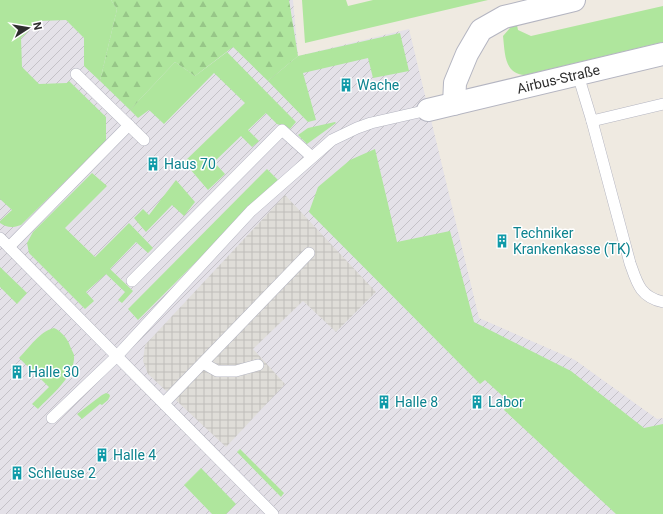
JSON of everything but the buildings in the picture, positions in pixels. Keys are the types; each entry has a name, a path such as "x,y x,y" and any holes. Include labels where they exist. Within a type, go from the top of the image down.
{"street":[{"path":"454,104 455,83 466,54 481,30 504,17 574,0"},
{"name":"Airbus-Straße","path":"428,110 663,54"}],"lane":[{"path":"76,74 144,140"},
{"path":"578,74 630,263 642,292 650,298 663,302"},
{"path":"592,121 663,104"},
{"path":"52,418 117,356 251,211 332,140 357,128 428,110"},
{"path":"9,247 129,125"},
{"path":"132,281 282,130 312,158"},
{"path":"0,238 273,514"},
{"path":"164,403 309,253"},
{"path":"203,363 217,371 236,371 258,366"}],"shaded area":[{"path":"0,0 293,0 298,56 409,29 479,318 575,360 657,419 663,418 663,514 0,514"},
{"path":"285,195 376,292 336,332 303,301 253,349 285,384 226,447 148,374 143,361 145,345"}],"green space":[{"path":"0,0 111,0 117,9 100,81 84,66 84,38 66,20 39,21 21,38 22,67 39,84 67,83 69,81 106,117 106,141 21,225 13,227 8,227 0,223 0,221 12,210 0,199"},
{"path":"111,0 289,0 298,56 268,81 233,47 195,76 175,62 130,110 100,81 117,9"},
{"path":"302,0 346,0 348,6 373,0 488,0 305,43"},
{"path":"663,6 663,42 525,75 518,74 513,71 507,62 503,36 516,21 518,30 531,36"},
{"path":"400,33 409,71 373,78 368,58 303,73 316,120 308,122 268,81 298,56"},
{"path":"227,52 296,122 290,129 277,124 266,113 248,130 259,141 252,147 241,136 214,162 225,174 208,190 184,162 245,103 214,73 164,124 149,110 138,118 130,110 175,62 195,76"},
{"path":"336,123 307,144 298,135 308,128"},
{"path":"375,149 397,242 450,231 474,322 571,371 644,428 663,424 663,514 616,514 504,410 509,402 485,380 480,384 309,212 318,187 350,160"},
{"path":"267,169 278,180 138,320 128,309"},
{"path":"92,173 107,186 65,228 95,257 129,223 153,248 148,253 136,242 110,269 133,291 122,303 118,300 125,292 106,274 86,292 94,301 85,309 29,253 27,243 33,232"},
{"path":"176,180 195,202 184,216 172,205 146,232 134,218 143,209 149,215"},
{"path":"0,267 27,293 17,304 0,287"},
{"path":"54,328 62,333 68,341 74,355 74,363 67,378 38,409 32,404 49,387 19,358 39,336"},
{"path":"106,393 110,396 102,405 100,404 82,419 77,414 102,395"},
{"path":"240,449 284,493 281,497 237,452"},
{"path":"201,468 236,504 226,514 212,514 184,485"}],"place":[{"name":"Wache","path":"346,85"},
{"name":"Haus 70","path":"153,164"},
{"name":"Techniker Krankenkasse (TK)","path":"502,241"},
{"name":"Halle 30","path":"17,372"},
{"name":"Halle 8","path":"384,402"},
{"name":"Labor","path":"477,402"},
{"name":"Halle 4","path":"102,455"},
{"name":"Schleuse 2","path":"17,473"}]}
